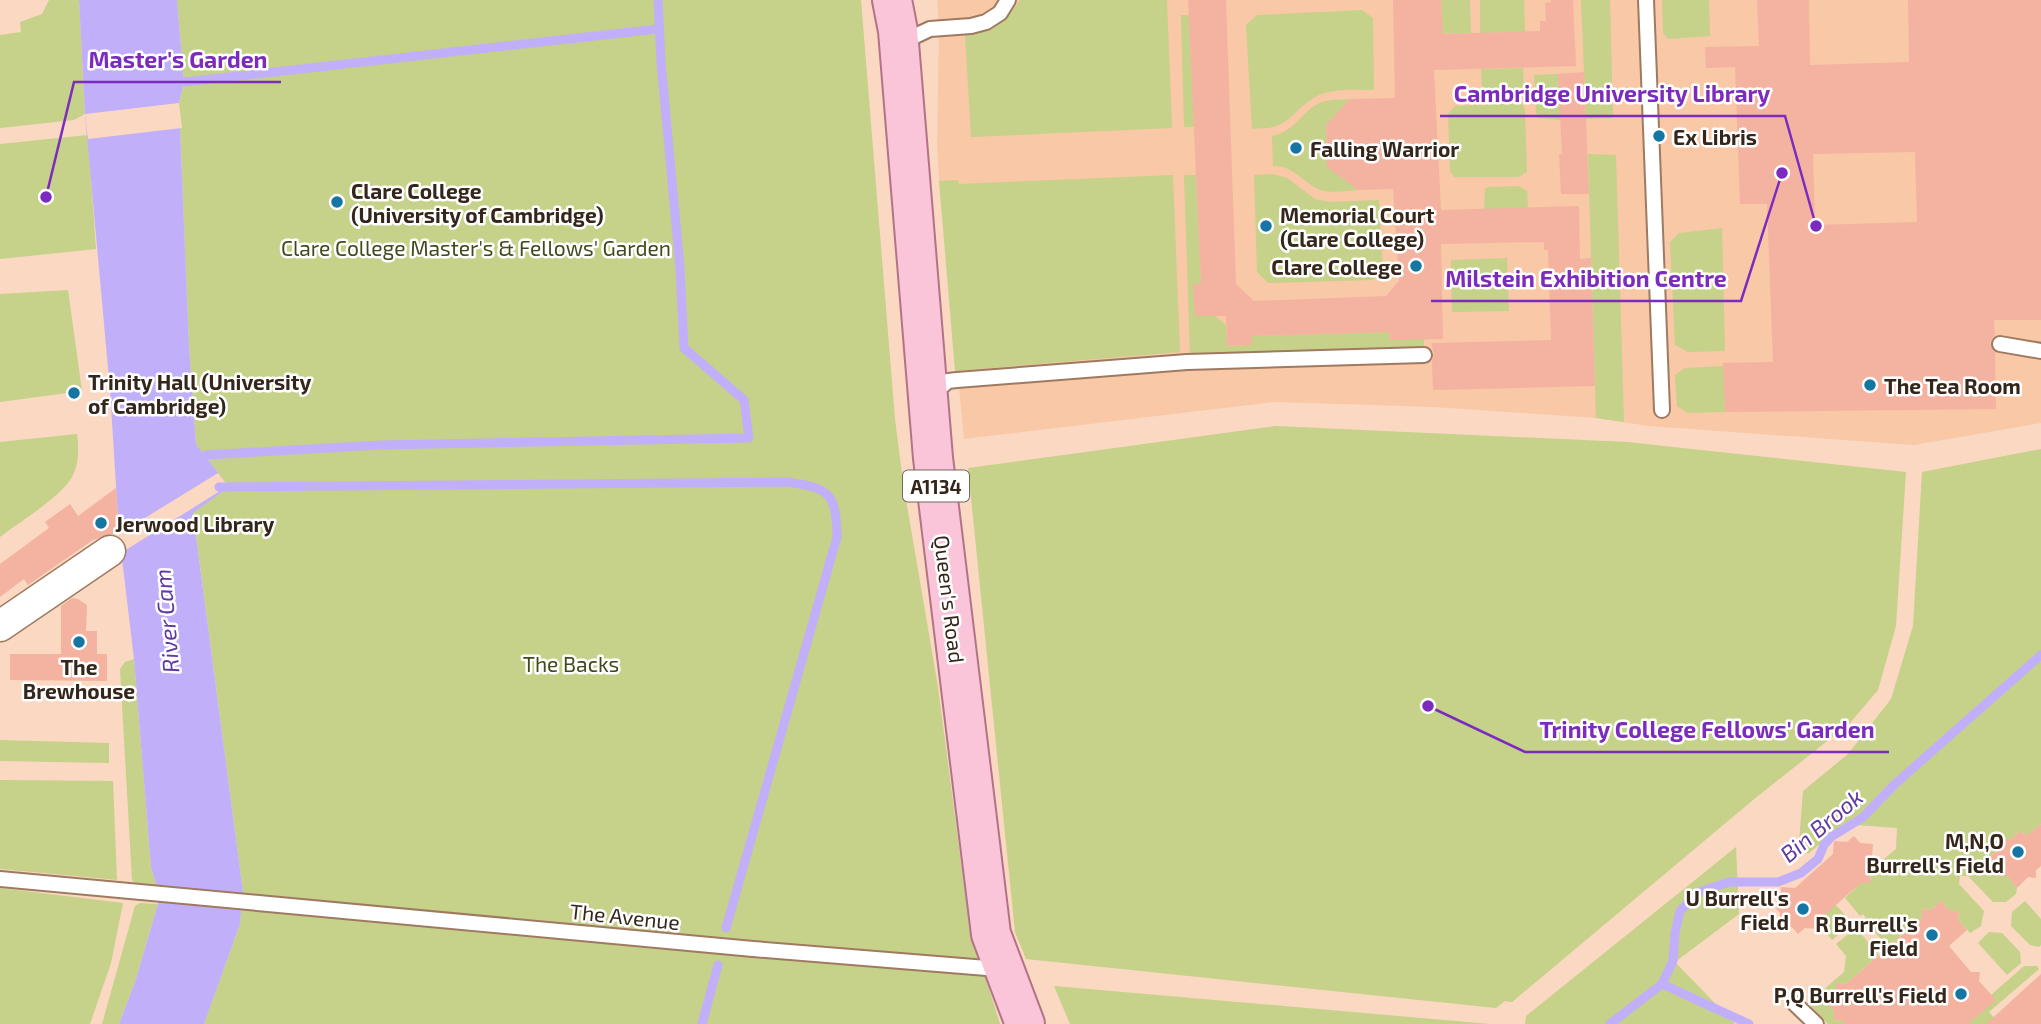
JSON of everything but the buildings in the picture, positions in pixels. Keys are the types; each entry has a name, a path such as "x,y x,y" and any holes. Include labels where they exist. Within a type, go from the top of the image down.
{"main road":[{"name":"Queen's Road","path":"892,0 899,44 927,397 991,934 1025,1024"}],"street":[{"path":"0,626 110,551"}],"lane":[{"path":"899,44 930,29 971,26 986,22 1000,13 1008,0"},
{"path":"1646,0 1662,410"},
{"path":"2000,344 2041,351"},
{"path":"927,397 948,381 957,380 1187,362 1424,355"},
{"name":"The Avenue","path":"0,878 753,949 1004,969"},
{"path":"1795,1004 1816,1024"}],"shaded area":[{"path":"937,0 2041,0 2041,423 1914,445 1434,407 1275,402 964,439 939,181"}],"green space":[{"path":"49,0 79,0 85,114 74,120 0,128 0,35 21,32 20,22 42,14"},
{"name":"The Backs","path":"177,0 861,0 895,419 903,482 938,687 969,923 1000,1024 204,1024 240,924 243,892 193,512 229,487 196,444 189,346 179,103 184,82"},
{"path":"1020,0 1167,0 1172,128 971,137 965,35 997,25"},
{"path":"1441,0 1470,0 1471,33 1432,34 1432,12 1442,12"},
{"path":"1480,0 1524,0 1525,32 1480,33"},
{"path":"1581,0 1610,0 1613,118 1586,119"},
{"path":"1662,0 1709,0 1710,36 1668,39 1663,33"},
{"path":"1362,10 1373,18 1374,90 1332,91 1319,95 1279,125 1252,129 1246,25 1257,15"},
{"path":"1181,15 1189,15 1194,127 1184,127"},
{"path":"1523,68 1522,92 1515,95 1485,93 1481,69"},
{"path":"1558,74 1561,120 1538,118 1534,75"},
{"path":"1350,99 1326,125 1327,166 1358,190 1322,191 1292,171 1273,166 1272,136 1287,130 1322,102"},
{"path":"1519,103 1525,110 1527,172 1518,177 1454,177 1450,171 1448,114 1455,106"},
{"path":"88,135 96,249 0,259 0,144"},
{"path":"1588,154 1616,155 1624,422 1596,418"},
{"path":"1273,174 1287,178 1315,199 1330,202 1379,200 1383,269 1373,280 1268,283 1257,272 1254,175"},
{"path":"1173,175 1180,352 955,371 939,181 958,180 959,184"},
{"path":"1184,175 1196,175 1201,284 1195,316 1215,316 1226,325 1227,346 1251,345 1251,336 1389,332 1390,340 1424,339 1424,348 1190,354"},
{"path":"1519,186 1527,191 1528,208 1484,209 1485,189 1488,187"},
{"path":"1722,228 1725,351 1688,352 1675,345 1670,242 1679,233"},
{"path":"1507,258 1509,311 1452,312 1451,260"},
{"path":"68,290 82,391 0,402 0,294"},
{"path":"1724,366 1725,412 1688,413 1677,406 1675,375 1685,368"},
{"path":"1276,426 1627,442 1906,472 1896,626 1878,690 1850,723 1753,800 1512,1002 1505,1001 1496,1008 1026,959 1015,932 968,468"},
{"path":"77,434 77,462 67,484 50,501 0,537 0,442"},
{"path":"2041,449 2041,824 2026,836 2021,831 2009,840 2002,840 2002,847 1989,857 1997,866 1997,876 2007,876 2017,888 2016,894 2006,902 1993,902 1968,876 1960,876 1959,884 1984,911 1981,926 1970,933 1958,920 1959,912 1950,911 1941,901 1931,910 1923,909 1922,918 1888,947 1865,921 1863,914 1860,916 1845,898 1857,887 1857,882 1870,883 1871,870 1896,849 1897,828 1843,824 1808,854 1799,843 1803,791 1848,754 1891,699 1913,626 1922,472"},
{"path":"134,659 151,868 157,887 136,885 132,880 120,669 125,662"},
{"path":"0,740 109,743 109,763 0,761"},
{"path":"0,780 113,781 117,880 0,869"},
{"path":"1736,847 1739,914 1675,962 1735,1024 1525,1024 1526,1016"},
{"path":"0,888 123,903 111,963 90,1024 0,1024"},
{"path":"2025,901 2041,919 2039,947 2030,945 2011,926 2012,912"},
{"path":"140,903 158,904 135,982 119,1024 102,1024 135,906"},
{"path":"1836,905 1852,923 1832,940 1823,929 1818,929 1819,915"},
{"path":"1856,928 1879,955 1846,984 1836,983 1836,993 1826,1001 1834,1011 1834,1020 1846,1024 1828,1024 1808,1003 1844,972 1846,956 1836,944"},
{"path":"1989,932 2002,933 2020,952 2021,963 2007,975 1978,943"},
{"path":"2024,966 2037,966 2039,969 1989,1012 2000,1024 1968,1024 1991,995"},
{"path":"1054,986 1490,1024 1070,1024"}],"water":[{"name":"River Cam","path":"79,0 177,0 184,82 179,103 189,346 196,444 229,487 193,513 243,892 240,924 204,1024 119,1024 135,982 158,904 157,887 151,868 134,659 119,534 110,390 85,114"}],"pier":[{"path":"179,103 182,128 88,139 85,114"},
{"path":"218,473 228,486 121,553 119,534"}],"waterway":[{"path":"658,0 661,60"},
{"path":"184,82 658,29"},
{"path":"206,455 380,445 749,438 744,400 684,348 680,268 661,62"},
{"path":"219,487 787,482 813,487 828,495 835,511 837,537 726,928"},
{"name":"Bin Brook","path":"1610,1024 1662,984 1673,961 1680,911 1699,892 1729,882 1778,882 1801,873 1818,859 1831,837 1862,818 1895,784 2041,655"},
{"path":"702,1024 718,965"},
{"path":"1662,984 1749,1024"}],"place":[{"name":"Ex Libris","path":"1659,136"},
{"name":"Falling Warrior","path":"1296,148"},
{"name":"Milstein Exhibition Centre","path":"1782,173"},
{"name":"Master's Garden","path":"46,197"},
{"name":"Clare College (University of Cambridge)","path":"337,202"},
{"name":"Memorial Court (Clare College)","path":"1266,226"},
{"name":"Cambridge University Library","path":"1816,226"},
{"name":"Clare College","path":"1416,266"},
{"name":"The Tea Room","path":"1870,385"},
{"name":"Trinity Hall (University of Cambridge)","path":"74,393"},
{"name":"Jerwood Library","path":"101,523"},
{"name":"The Brewhouse","path":"79,642"},
{"name":"Trinity College Fellows' Garden","path":"1428,706"},
{"name":"M,N,O Burrell's Field","path":"2018,852"},
{"name":"U Burrell's Field","path":"1803,909"},
{"name":"R Burrell's Field","path":"1932,935"},
{"name":"P,Q Burrell's Field","path":"1961,994"}],"park label":[{"name":"Clare College Master's & Fellows' Garden","path":"476,247"}]}
